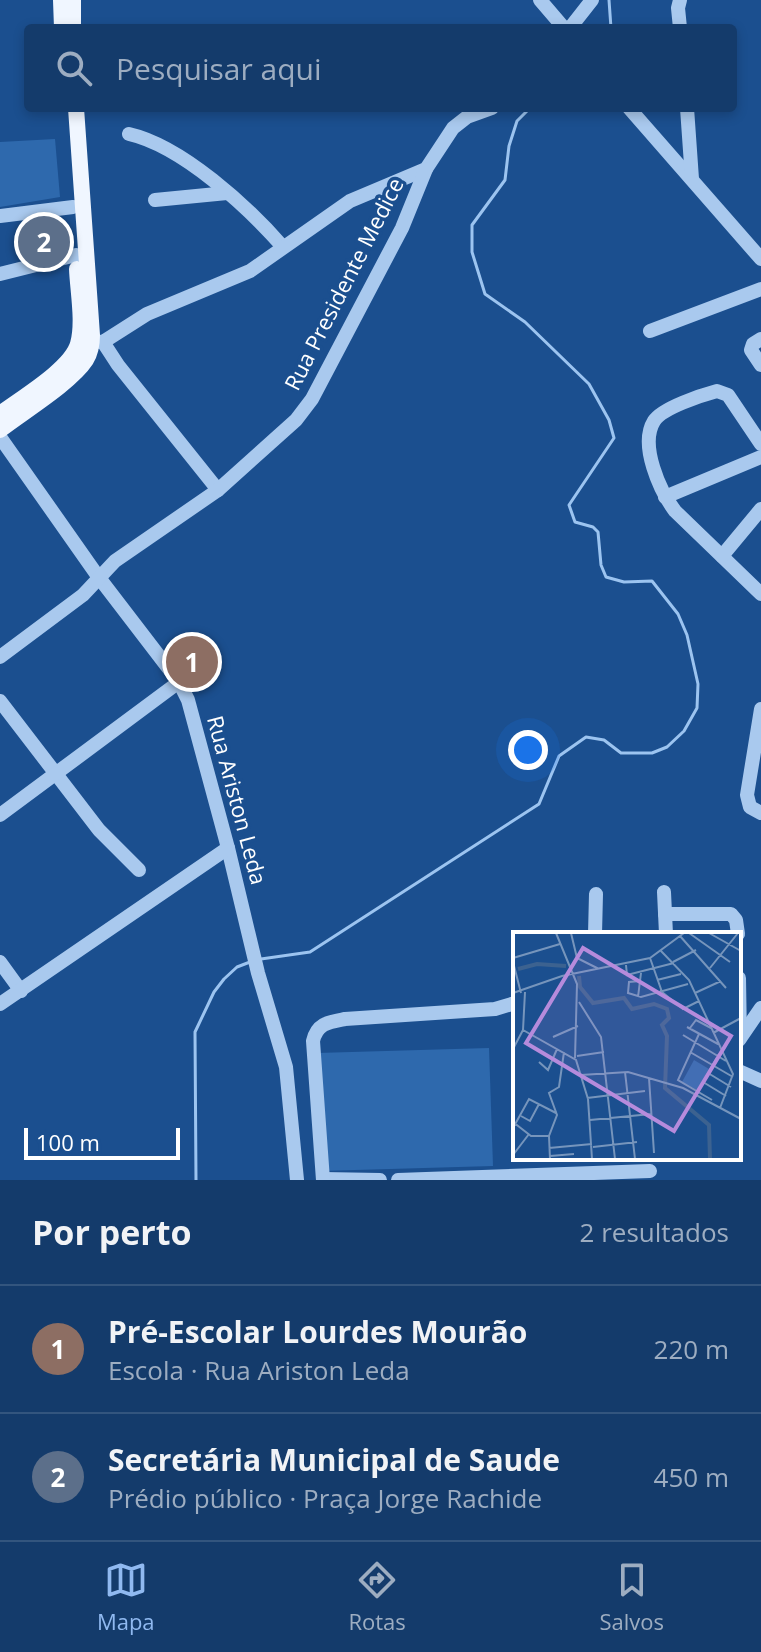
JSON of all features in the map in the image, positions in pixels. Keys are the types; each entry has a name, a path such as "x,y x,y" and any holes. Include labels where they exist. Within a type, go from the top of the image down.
{"main road":[{"path":"61,0 62,24"},
{"path":"73,0 73,24"},
{"path":"65,112 76,255 91,345"},
{"path":"0,430 69,377 91,345 76,112"},
{"path":"0,414 91,345"}],"street":[{"path":"540,0 561,24"},
{"path":"573,24 592,0"},
{"path":"680,0 680,24"},
{"name":"Rua Presidente Medice","path":"0,657 83,595 115,561 218,490 296,420 312,399 402,228 426,169 453,128 467,117 481,112"},
{"path":"632,112 761,259"},
{"path":"687,112 692,180"},
{"path":"129,134 170,149 255,216 283,247"},
{"path":"218,490 118,365 91,345 147,314 250,271 350,201 426,169"},
{"path":"155,200 227,193"},
{"path":"0,216 73,207"},
{"path":"0,274 76,255"},
{"path":"650,331 761,289"},
{"path":"761,339 751,349 761,365"},
{"path":"761,444 728,395 721,391 665,411 653,422 649,454 665,497 680,517 761,594"},
{"name":"Rua Ariston Leda","path":"0,437 99,578 179,682 188,700 228,848 250,945 290,1084 297,1180"},
{"path":"665,497 761,457"},
{"path":"722,556 761,509"},
{"path":"0,815 179,682"},
{"path":"0,701 99,830 139,870"},
{"path":"761,709 747,795 750,807 761,813"},
{"path":"0,1004 228,848"},
{"path":"664,892 666,932"},
{"path":"595,932 596,894"},
{"path":"665,914 728,913 734,917 738,932"},
{"path":"0,962 21,991"},
{"path":"380,1180 323,1180 313,1041 317,1031 325,1022 495,1009 513,1004"},
{"path":"741,1038 761,1008"},
{"path":"741,1072 761,1081"},
{"path":"398,1180 651,1170"}],"shaded area":[{"path":"55,139 60,197 0,207 0,142"},
{"path":"489,1048 493,1166 321,1171 317,1053"}],"waterway":[{"path":"609,0 611,24"},
{"path":"261,959 310,952 539,804 559,756 586,737 604,740 621,753 652,753 667,747 684,731 697,708 698,684 687,635 678,614 652,581 624,582 606,577 601,565 598,532 593,527 575,522 569,505 614,438 609,420 589,384 525,322 485,294 472,252 472,225 505,180 509,146 517,121 526,112"},
{"path":"196,1180 195,1032 214,992 224,979 237,967 250,962"}],"place":[{"name":"Secretária Municipal de Saude","path":"44,242"},
{"name":"Pré-Escolar Lourdes Mourão","path":"192,662"}]}
